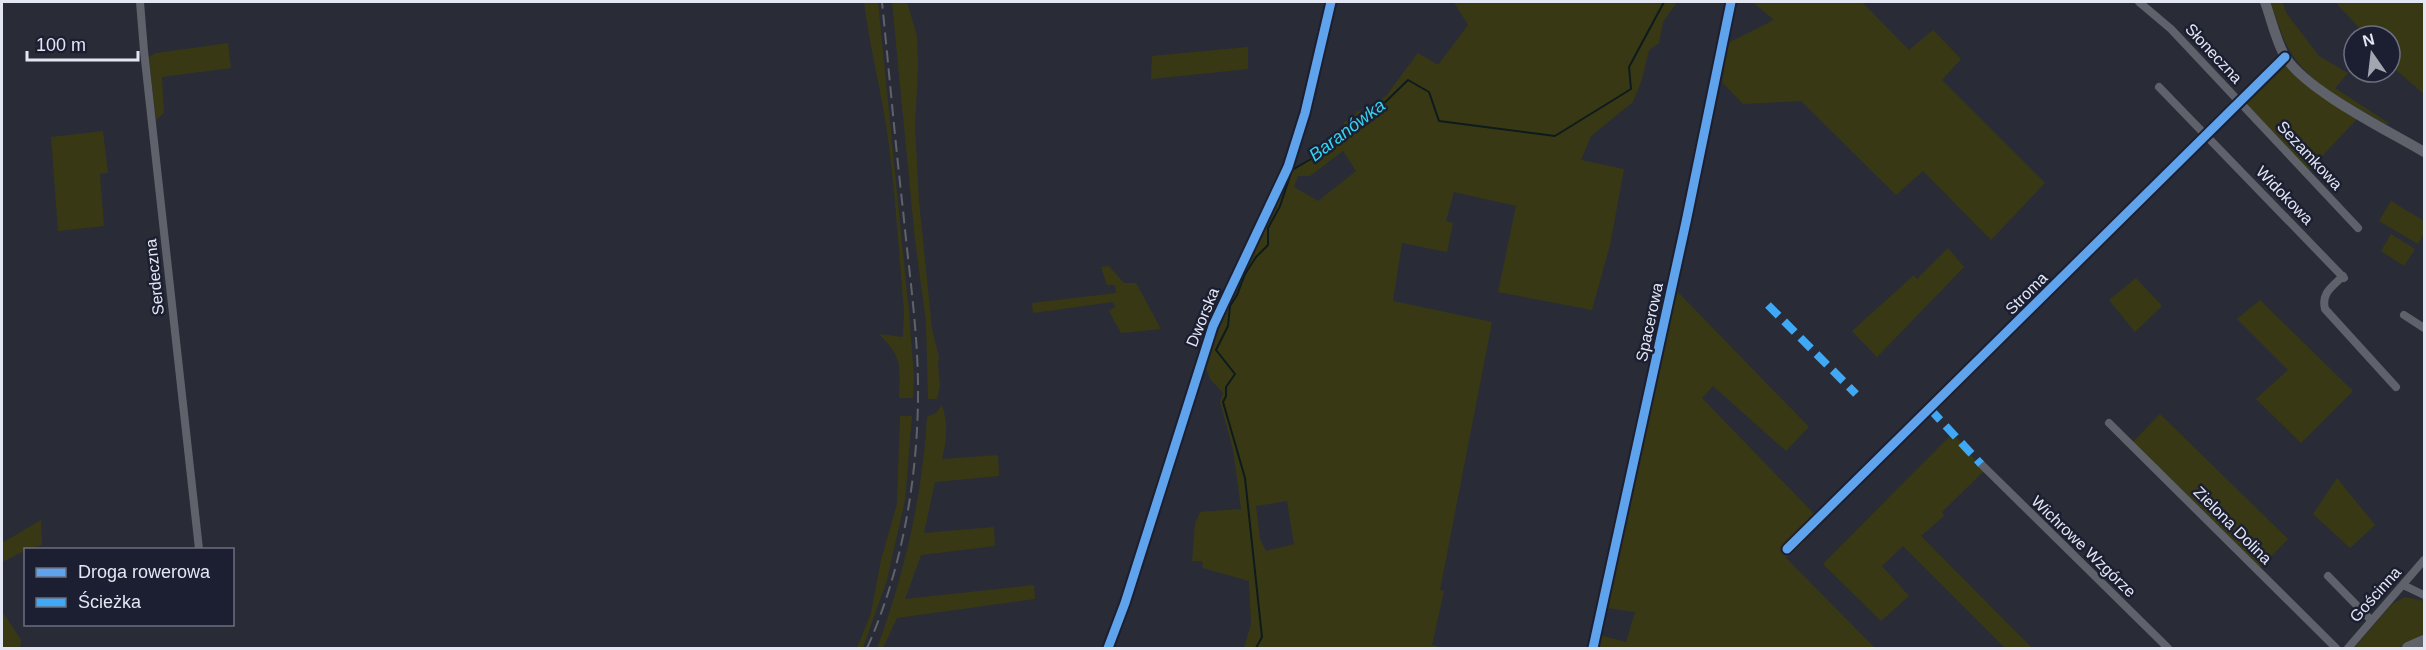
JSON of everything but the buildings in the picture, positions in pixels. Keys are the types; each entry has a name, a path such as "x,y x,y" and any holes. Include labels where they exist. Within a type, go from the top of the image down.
{"main road":[{"path":"2408,648 2424,641"}],"street":[{"name":"Serdeczna","path":"140,2 199,548"},
{"name":"Dworska","path":"1108,648 1125,603 1213,326 1288,167 1305,113 1331,2"},
{"name":"Spacerowa","path":"1593,648 1686,222 1731,2"},
{"name":"Słoneczna","path":"2139,2 2171,29 2240,102"},
{"path":"2265,2 2285,57 2298,72 2322,91 2424,152"},
{"name":"Stroma","path":"1787,549 2285,57"},
{"name":"Widokowa","path":"2159,87 2344,277 2325,294 2323,302 2325,309 2396,387"},
{"name":"Sezamkowa","path":"2240,102 2358,228"},
{"path":"2404,315 2424,328"},
{"name":"Zielona Dolina","path":"2109,423 2336,648"},
{"name":"Wichrowe Wzgórze","path":"1981,464 2168,648"},
{"name":"Gościnna","path":"2348,648 2424,560"},
{"path":"2328,576 2372,620"},
{"path":"2403,585 2424,595"}],"shaded area":[{"path":"864,2 878,2 909,313 914,377 913,398 899,398 900,377 896,356 879,334 903,337 904,311 889,146"},
{"path":"892,2 907,2 917,36 915,127 919,201 932,329 939,357 940,386 937,399 928,399 926,322 915,240"},
{"path":"1454,2 1677,2 1663,22 1659,43 1649,50 1633,102 1591,136 1581,160 1624,169 1610,245 1592,310 1498,292 1516,206 1454,192 1446,221 1453,223 1447,252 1402,243 1393,301 1492,322 1440,590 1444,591 1432,645 1441,648 1244,648 1251,624 1249,581 1203,568 1202,561 1192,561 1195,524 1200,512 1241,509 1233,449 1220,402 1223,393 1210,379 1204,362 1289,175 1339,133 1345,121 1351,122 1357,111 1366,113 1371,106 1386,96 1418,53 1438,65 1468,25","holes":["1343,151 1356,171 1318,201 1294,187 1298,176 1310,176","1287,501 1294,544 1266,551 1260,539 1256,506"]},
{"path":"1753,2 1862,2 1909,50 1933,30 1961,59 1942,80 2045,183 1991,240 1923,171 1896,195 1801,101 1743,104 1722,82 1728,43 1774,20"},
{"path":"2270,2 2282,2 2287,14 2319,56 2342,69 2342,80 2335,88 2390,124 2385,124 2347,102 2311,76 2292,54 2282,35"},
{"path":"2335,2 2424,2 2424,94 2402,75 2402,24 2356,24"},
{"path":"228,43 231,68 162,77 164,113 156,120 149,57 156,53"},
{"path":"1248,47 1248,69 1151,79 1152,56"},
{"path":"2285,62 2357,119 2308,171 2245,103"},
{"path":"103,131 108,173 100,174 104,226 58,231 51,137"},
{"path":"2391,201 2424,221 2424,233 2418,244 2379,221"},
{"path":"2391,234 2415,249 2404,266 2381,251"},
{"path":"1948,248 1964,267 1877,357 1852,331 1914,275 1917,279"},
{"path":"1109,266 1124,283 1136,283 1161,329 1121,333 1109,311 1115,307 1113,302 1033,313 1032,303 1116,293 1115,285 1107,285 1101,267"},
{"path":"2136,278 2162,306 2135,332 2109,300"},
{"path":"1674,288 1809,427 1786,451 1713,386 1702,398 1819,519 1799,539 1804,543 1786,558 1875,648 1596,648 1599,635 1626,642 1635,612 1607,608"},
{"path":"2260,300 2353,391 2301,443 2256,399 2288,370 2237,319"},
{"path":"942,405 946,432 942,459 998,455 999,476 935,482 924,533 994,527 995,546 921,555 905,599 1034,585 1035,599 897,618 883,648 877,648 896,593 911,534 917,505 927,417 936,413"},
{"path":"2160,414 2288,539 2257,571 2132,443"},
{"path":"900,416 912,416 905,500 887,580 863,648 857,648 871,613 881,560 897,504"},
{"path":"1953,433 1984,471 1942,512 1944,516 1921,536 2032,648 2005,648 1903,546 1882,566 1909,596 1881,621 1823,564"},
{"path":"2337,478 2375,525 2350,548 2313,514"},
{"path":"41,520 42,545 24,548 24,551 2,562 2,543"},
{"path":"2405,597 2424,601 2424,635 2397,648 2354,648 2392,604"},
{"path":"2,611 21,640 20,648 2,648"}],"waterway":[{"name":"Baranówka","path":"1256,648 1262,637 1245,478 1223,402 1226,387 1235,374 1216,350 1228,326 1230,306 1245,274 1256,257 1268,245 1268,228 1280,206 1292,170 1330,148 1351,124 1373,114 1408,80 1429,92 1439,121 1555,136 1631,89 1629,67 1664,2"}],"railway":[{"path":"867,648 889,589 905,527 914,463 918,400 913,305 882,2"}],"marked path":[{"path":"1768,305 1856,394"},
{"path":"1930,409 1981,464"}],"cycle path":[{"path":"1108,648 1125,603 1213,326 1288,167 1305,113 1331,2"},
{"path":"1593,648 1686,222 1731,2"},
{"path":"1787,549 2285,57"}]}
